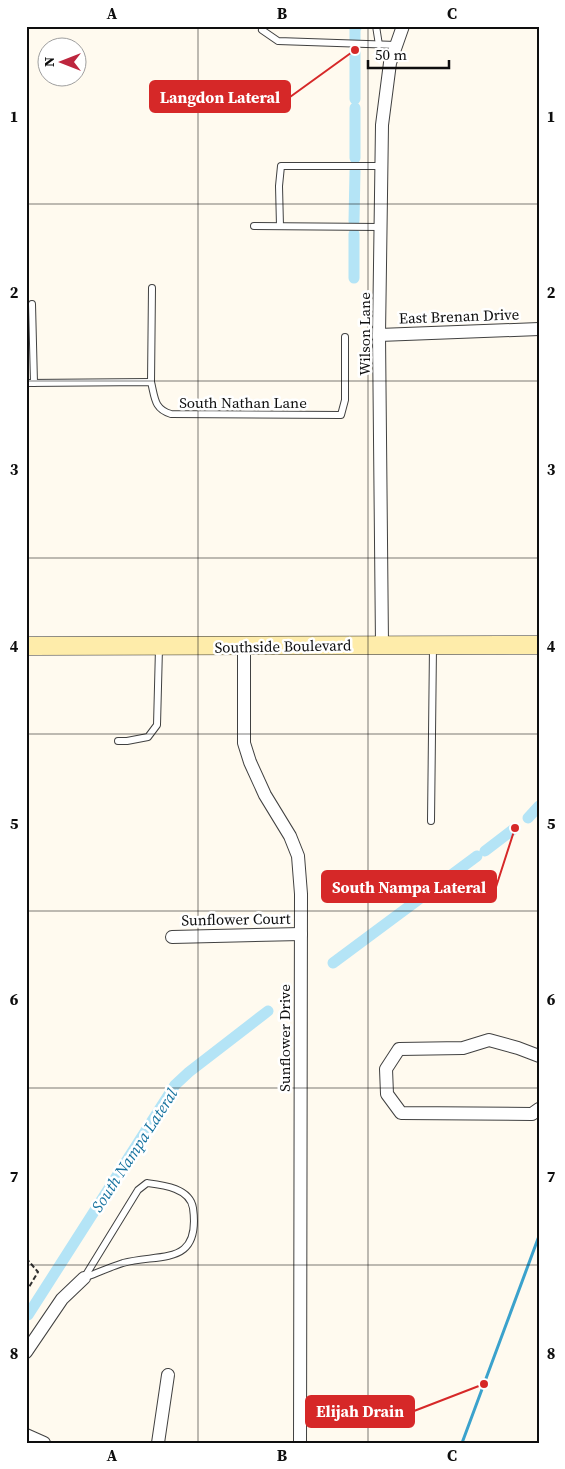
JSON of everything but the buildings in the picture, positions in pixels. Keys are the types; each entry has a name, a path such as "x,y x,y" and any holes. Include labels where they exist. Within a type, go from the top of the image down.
{"main road":[{"name":"Southside Boulevard","path":"26,646 539,645"}],"street":[{"name":"Wilson Lane","path":"382,644 379,335 382,125 390,63 403,26"},
{"name":"East Brenan Drive","path":"379,335 539,329"},
{"name":"Sunflower Drive","path":"244,647 244,743 250,762 266,795 290,836 298,856 301,894 300,1443"},
{"name":"Sunflower Court","path":"172,937 301,934"},
{"path":"539,1056 489,1040 464,1048 399,1049 386,1069 387,1094 401,1113 532,1114 539,1109"},
{"path":"26,1352 62,1299 84,1278"},
{"path":"158,1443 168,1375"},
{"path":"26,1435 44,1443"}],"lane":[{"path":"376,26 379,45"},
{"path":"262,30 278,41 396,45"},
{"path":"280,226 279,186 281,166 381,166"},
{"path":"254,226 380,227"},
{"path":"26,383 151,382 152,288"},
{"path":"32,304 34,383"},
{"name":"South Nathan Lane","path":"151,382 157,406 163,412 171,414 341,415 345,400 345,337"},
{"path":"431,821 433,645"},
{"path":"118,741 148,737 157,725 160,647"},
{"path":"147,1183 164,1185 182,1192 192,1201 195,1221 191,1241 182,1250 166,1258 124,1263 84,1278 138,1190 147,1183"}],"path":[{"path":"26,1258 38,1272 26,1292"}],"waterway":[{"path":"355,40 355,29 357,26"},
{"path":"355,50 355,99"},
{"path":"355,108 355,158"},
{"path":"354,221 355,171"},
{"path":"354,234 354,278"},
{"name":"South Nampa Lateral","path":"528,818 539,806"},
{"name":"South Nampa Lateral","path":"485,851 515,828"},
{"name":"South Nampa Lateral","path":"333,963 477,856"},
{"name":"South Nampa Lateral","path":"28,1315 175,1085 268,1011"},
{"path":"462,1443 539,1236"}],"place":[{"name":"Langdon Lateral","path":"355,50"},
{"name":"South Nampa Lateral","path":"515,828"},
{"name":"Elijah Drain","path":"484,1384"}]}
